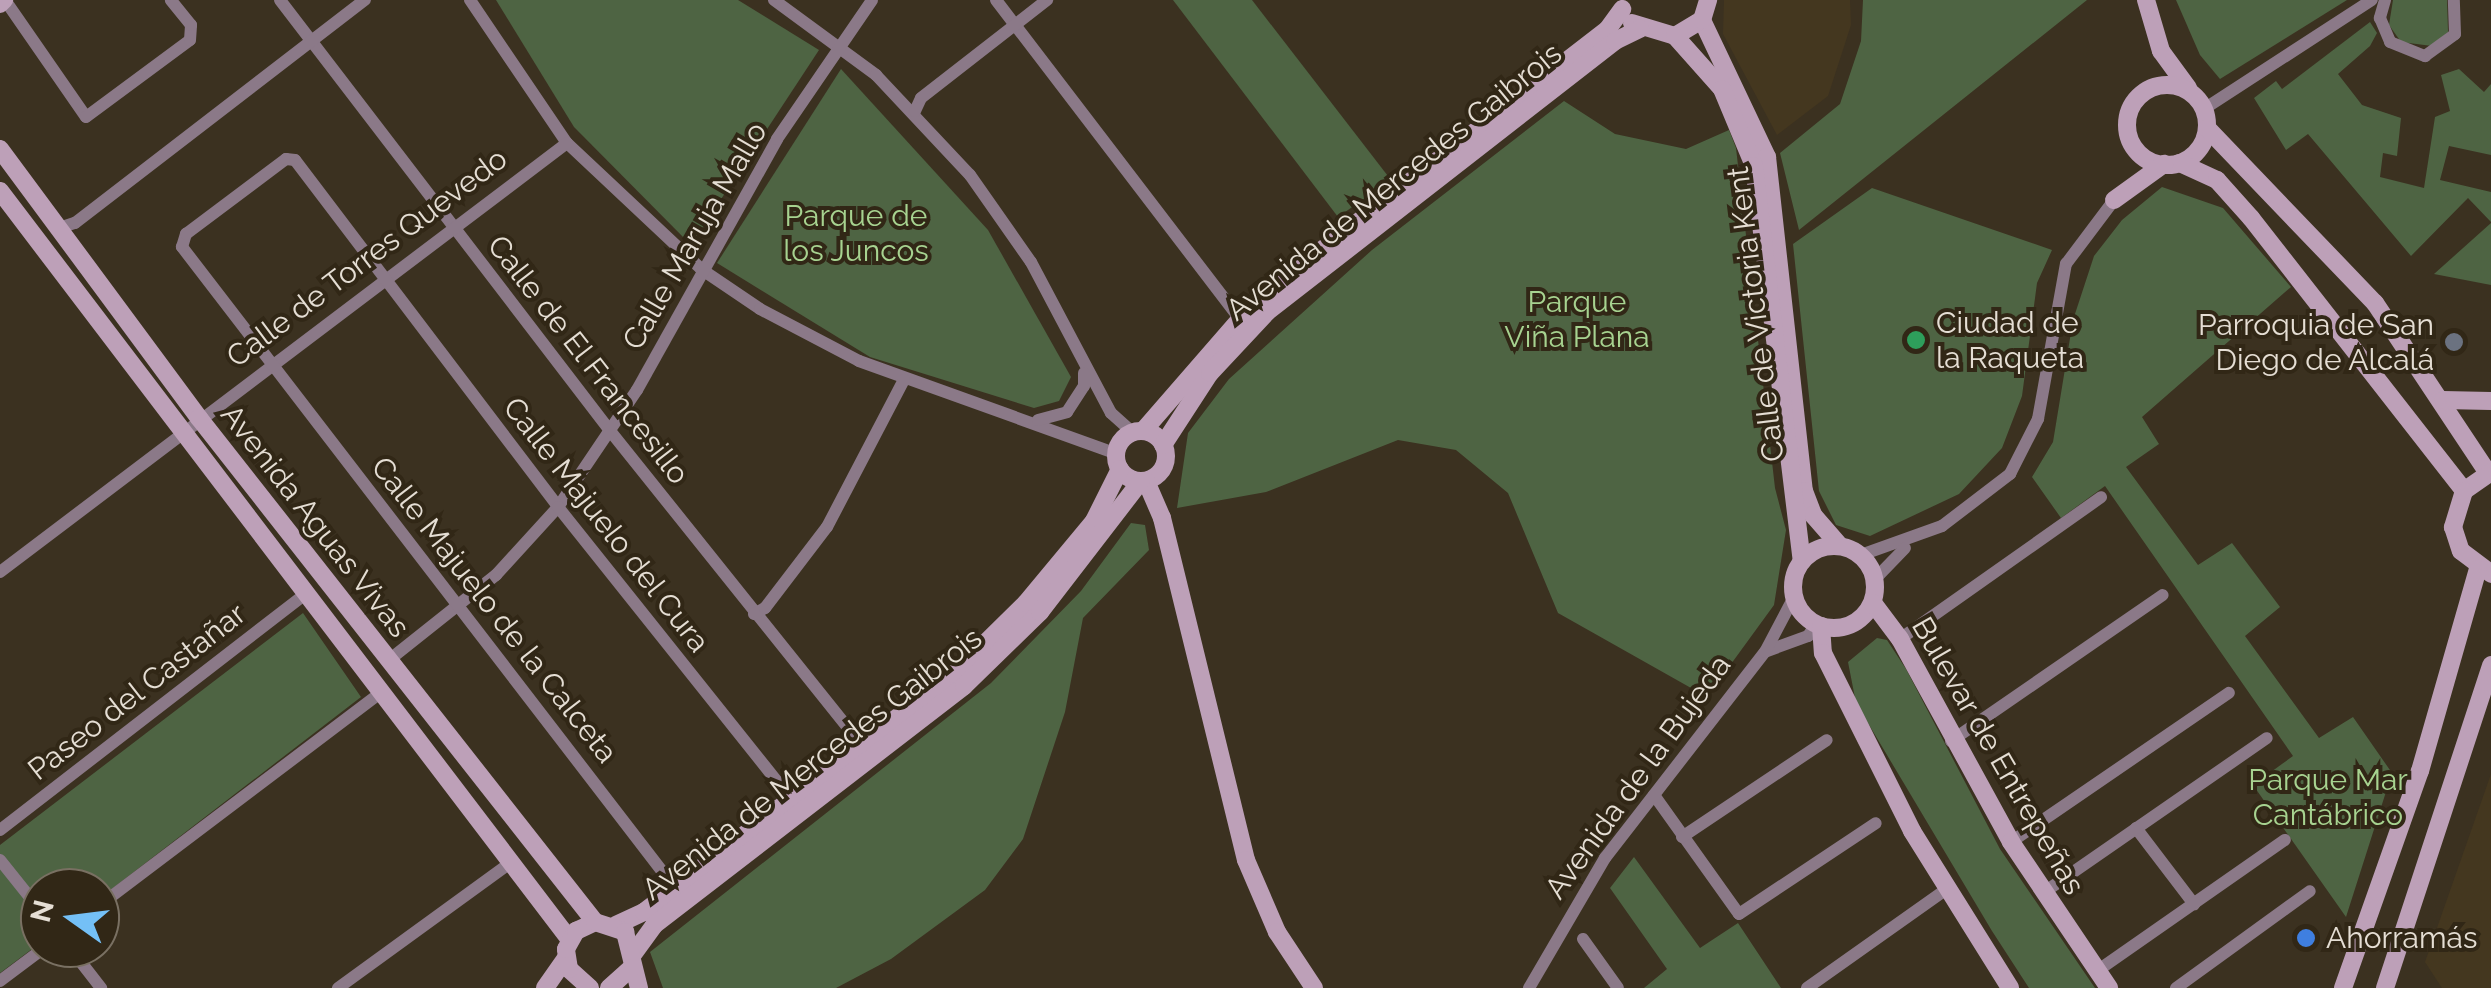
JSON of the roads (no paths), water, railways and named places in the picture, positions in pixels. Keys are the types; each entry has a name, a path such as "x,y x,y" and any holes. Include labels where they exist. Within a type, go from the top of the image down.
{"street":[{"path":"3,1 86,116 190,40 191,25 171,0"},
{"name":"Calle de El Francesillo","path":"280,0 611,432 862,745"},
{"path":"56,229 75,223 364,0"},
{"path":"470,0 567,143 701,269 826,346 904,380 1021,418 1149,478"},
{"path":"774,0 839,45 915,111 970,175 1028,258 1084,370 1111,413 1164,444 1149,478 1234,810 1255,886 1314,988"},
{"name":"Calle Maruja Mallo","path":"389,660 459,606 558,507 611,432 701,269 839,45 872,0"},
{"path":"996,0 1239,318"},
{"path":"915,111 921,98 1047,0"},
{"path":"1621,5 1640,29 1675,36 1702,20 1708,0"},
{"path":"2146,0 2161,51 2205,118 2374,303 2489,473 2464,490 2453,528 2460,551 2485,571 2343,988"},
{"path":"2114,200 2199,150 2205,118 2372,0"},
{"path":"2380,18 2385,0"},
{"path":"2352,12 2380,18 2400,51 2425,56 2455,34 2454,0"},
{"name":"Avenida de Mercedes Gaibrois","path":"616,925 675,888 954,674 1026,604 1094,521 1118,461 1138,432 1239,318 1607,30 1621,5"},
{"name":"Calle de Victoria Kent","path":"1702,20 1768,157 1804,495 1840,546"},
{"name":"Avenida de Mercedes Gaibrois","path":"1164,444 1210,373 1267,312 1614,41 1640,29"},
{"name":"Calle de Victoria Kent","path":"1675,36 1722,89 1754,166 1802,561"},
{"path":"1875,579 1910,542 1997,490 2023,455 2038,419 2066,264 2129,175 2134,148 2130,110 2158,86 2161,51"},
{"path":"2158,86 2190,90"},
{"name":"Calle de Torres Quevedo","path":"0,572 452,224 567,143"},
{"path":"2134,148 2217,180 2464,490"},
{"name":"Avenida Aguas Vivas","path":"0,149 200,418 595,922"},
{"name":"Calle Majuelo del Cura","path":"272,363 182,248 186,234 291,158 558,507 784,790 796,797"},
{"name":"Avenida Aguas Vivas","path":"0,191 180,433 513,861 568,949 583,987"},
{"name":"Calle Majuelo de la Calceta","path":"272,363 675,888"},
{"path":"1021,418 1047,420 1067,412 1084,386 1084,370"},
{"path":"754,614 765,608 828,527 904,380"},
{"path":"2443,400 2491,400"},
{"name":"Avenida de Mercedes Gaibrois","path":"609,988 632,961 654,925 964,686 1040,612 1149,478"},
{"path":"1900,639 2101,497"},
{"path":"1910,542 1860,554 1840,546 1815,550 1802,561 1794,598 1819,625 1819,644 1844,699 1947,890 2010,988"},
{"path":"1819,625 1852,624 1873,603 1875,579 1860,554"},
{"name":"Paseo del Castañar","path":"0,830 305,594"},
{"path":"1951,741 2163,595"},
{"name":"Avenida de la Bujeda","path":"1529,988 1581,893 1765,652 1794,598"},
{"name":"Bulevar de Entrepeñas","path":"1873,603 1900,639 1951,741 2010,842 2109,988"},
{"name":"Avenida de la Bujeda","path":"1765,652 1808,636 1819,625"},
{"path":"2385,988 2491,665"},
{"path":"120,890 382,692"},
{"path":"2010,842 2229,694"},
{"path":"2043,893 2267,738"},
{"path":"1682,836 1827,740"},
{"path":"1654,794 1740,914 1876,823"},
{"path":"2136,828 2194,904"},
{"path":"2097,970 2284,840"},
{"path":"0,860 20,885"},
{"path":"338,988 513,861"},
{"path":"1808,988 1947,890"},
{"path":"2176,988 2310,891"},
{"path":"544,988 568,949 595,922 616,925 639,988"},
{"path":"1583,939 1613,986"},
{"path":"86,968 101,988"}],"place":[{"name":"Ciudad de la Raqueta","path":"1916,340"},
{"name":"Parroquia de San Diego de Alcalá","path":"2454,342"},
{"name":"Ahorramás","path":"2306,938"}],"park label":[{"name":"Parque de los Juncos","path":"856,233"},
{"name":"Parque Viña Plana","path":"1577,319"},
{"name":"Parque Mar Cantábrico","path":"2328,797"}]}
